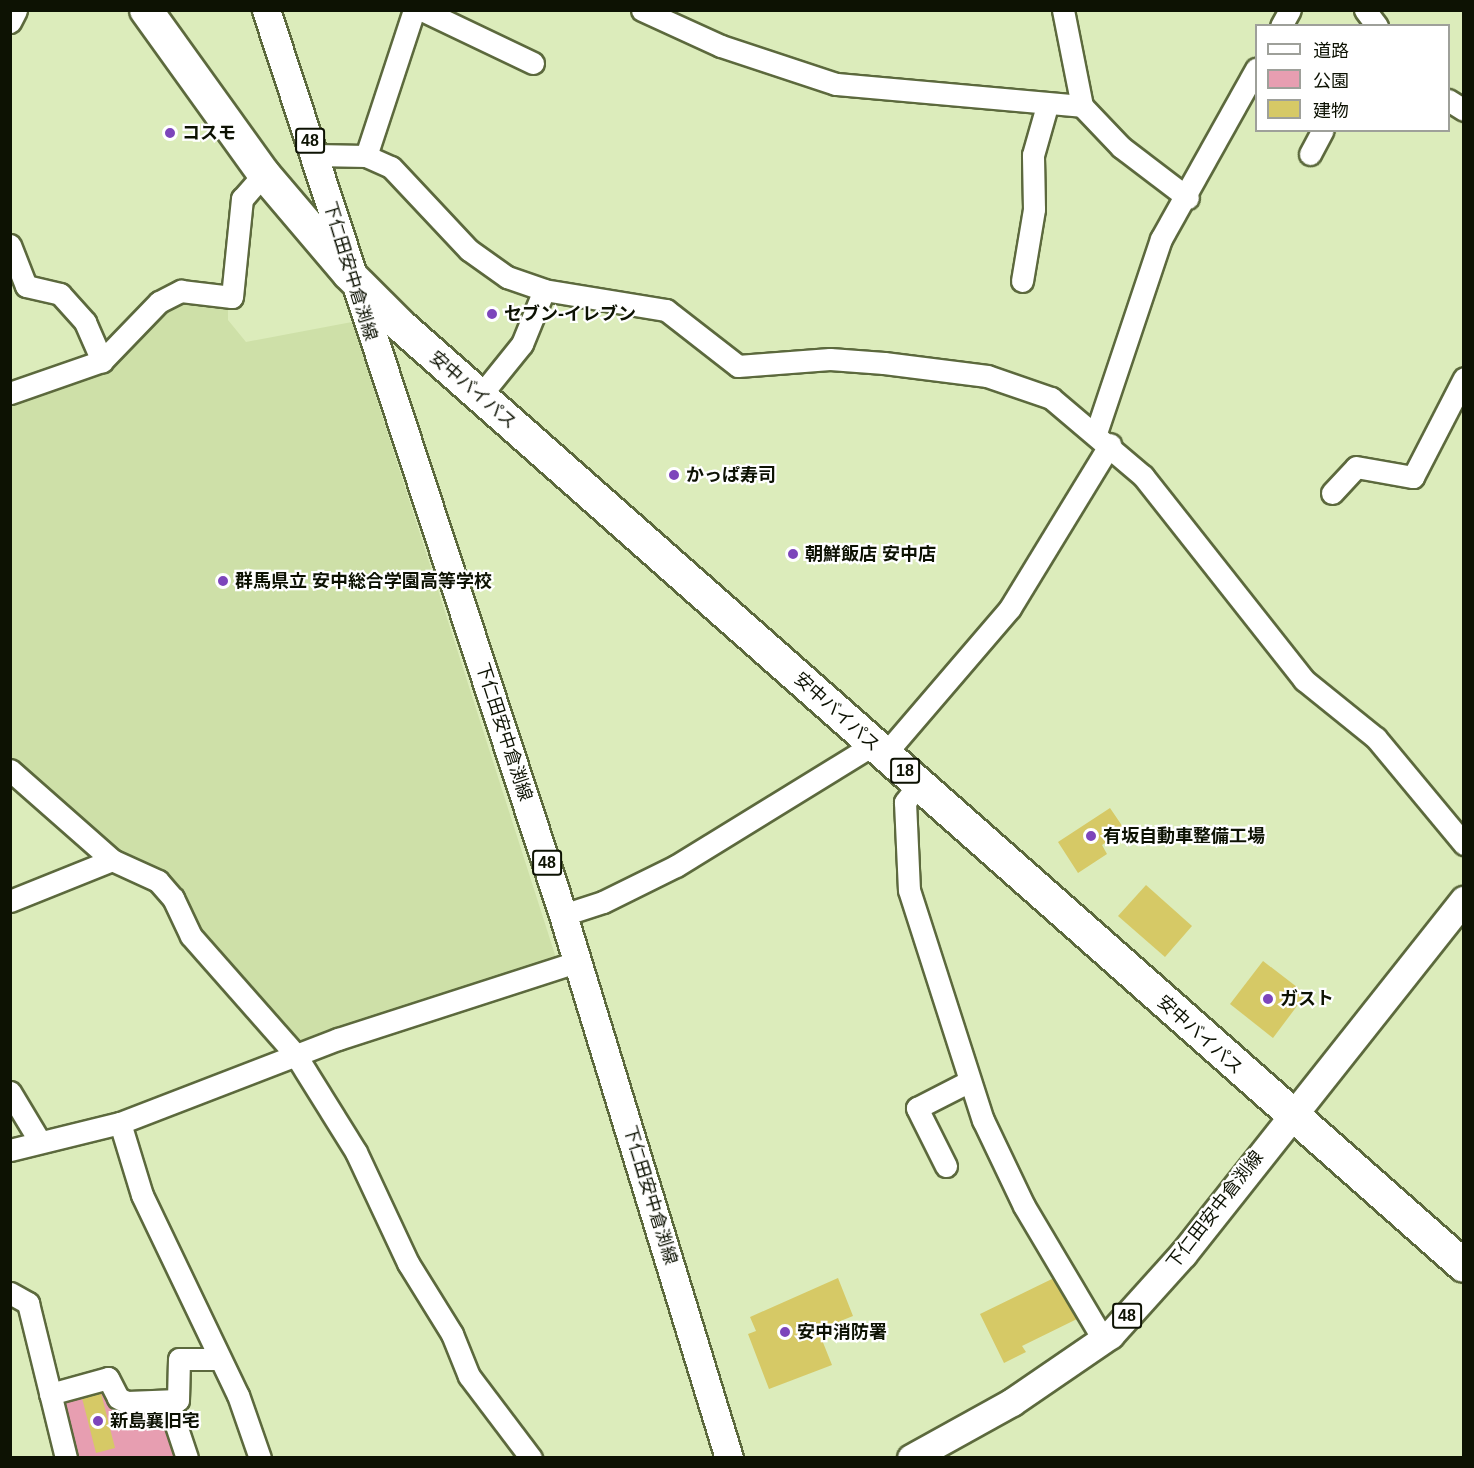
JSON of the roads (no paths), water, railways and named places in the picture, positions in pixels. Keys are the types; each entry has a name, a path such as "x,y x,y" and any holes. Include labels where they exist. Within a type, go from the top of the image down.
{"highway":[{"name":"18","path":"146,10 264,174 349,274"},
{"name":"安中バイパス","path":"349,274 480,396 1464,1266"}],"main road":[{"name":"下仁田安中倉渕線","path":"266,10 315,155 349,274 563,915 729,1458"},
{"name":"下仁田安中倉渕線","path":"911,1458 1012,1402 1103,1339 1183,1254 1290,1114 1464,900"}],"street":[{"path":"10,22 16,10"},
{"path":"366,156 414,10"},
{"path":"422,10 533,63"},
{"path":"642,10 721,46 836,84 1047,106 1082,106"},
{"path":"1063,10 1082,106 1121,147 1188,198"},
{"path":"1282,24 1290,10"},
{"path":"1365,10 1376,24"},
{"path":"563,915 603,902 676,866 880,749 1010,608 1103,438 1140,289 1161,239 1188,198 1255,73"},
{"path":"1450,101 1464,110"},
{"path":"1022,281 1034,209 1033,154 1047,106"},
{"path":"1310,154 1322,132"},
{"path":"315,155 366,156 391,167 469,250 507,277 544,290 666,310 738,366 830,359 1022,384 1051,398 1103,438 1143,476 1304,680 1376,738 1464,844"},
{"path":"10,393 102,362 159,302 181,291 232,297 242,199 264,174"},
{"path":"10,245 26,286 60,294 86,322 102,362"},
{"path":"480,396 522,344 544,290"},
{"path":"1332,493 1356,467 1413,477 1464,378"},
{"path":"10,770 112,860 158,881 173,898 191,936 295,1054 356,1152 408,1263 452,1334 470,1376 531,1458"},
{"path":"919,784 905,802 909,890 970,1081 1024,1206 1103,1339"},
{"path":"10,901 112,860"},
{"path":"10,1150 120,1123 295,1054 578,962"},
{"path":"946,1166 917,1108 970,1081"},
{"path":"10,1092 40,1142"},
{"path":"120,1123 142,1195 220,1359 260,1458"},
{"path":"10,1293 28,1303 66,1458"},
{"path":"50,1394 108,1378 118,1398 127,1402 178,1400 179,1359 220,1359"},
{"path":"168,1401 186,1457"}],"place":[{"name":"コスモ","path":"170,133"},
{"name":"セブン-イレブン","path":"492,314"},
{"name":"かっぱ寿司","path":"674,475"},
{"name":"朝鮮飯店 安中店","path":"793,554"},
{"name":"群馬県立 安中総合学園高等学校","path":"223,581"},
{"name":"有坂自動車整備工場","path":"1091,836"},
{"name":"ガスト","path":"1268,999"},
{"name":"安中消防署","path":"785,1332"},
{"name":"新島襄旧宅","path":"98,1421"}]}
